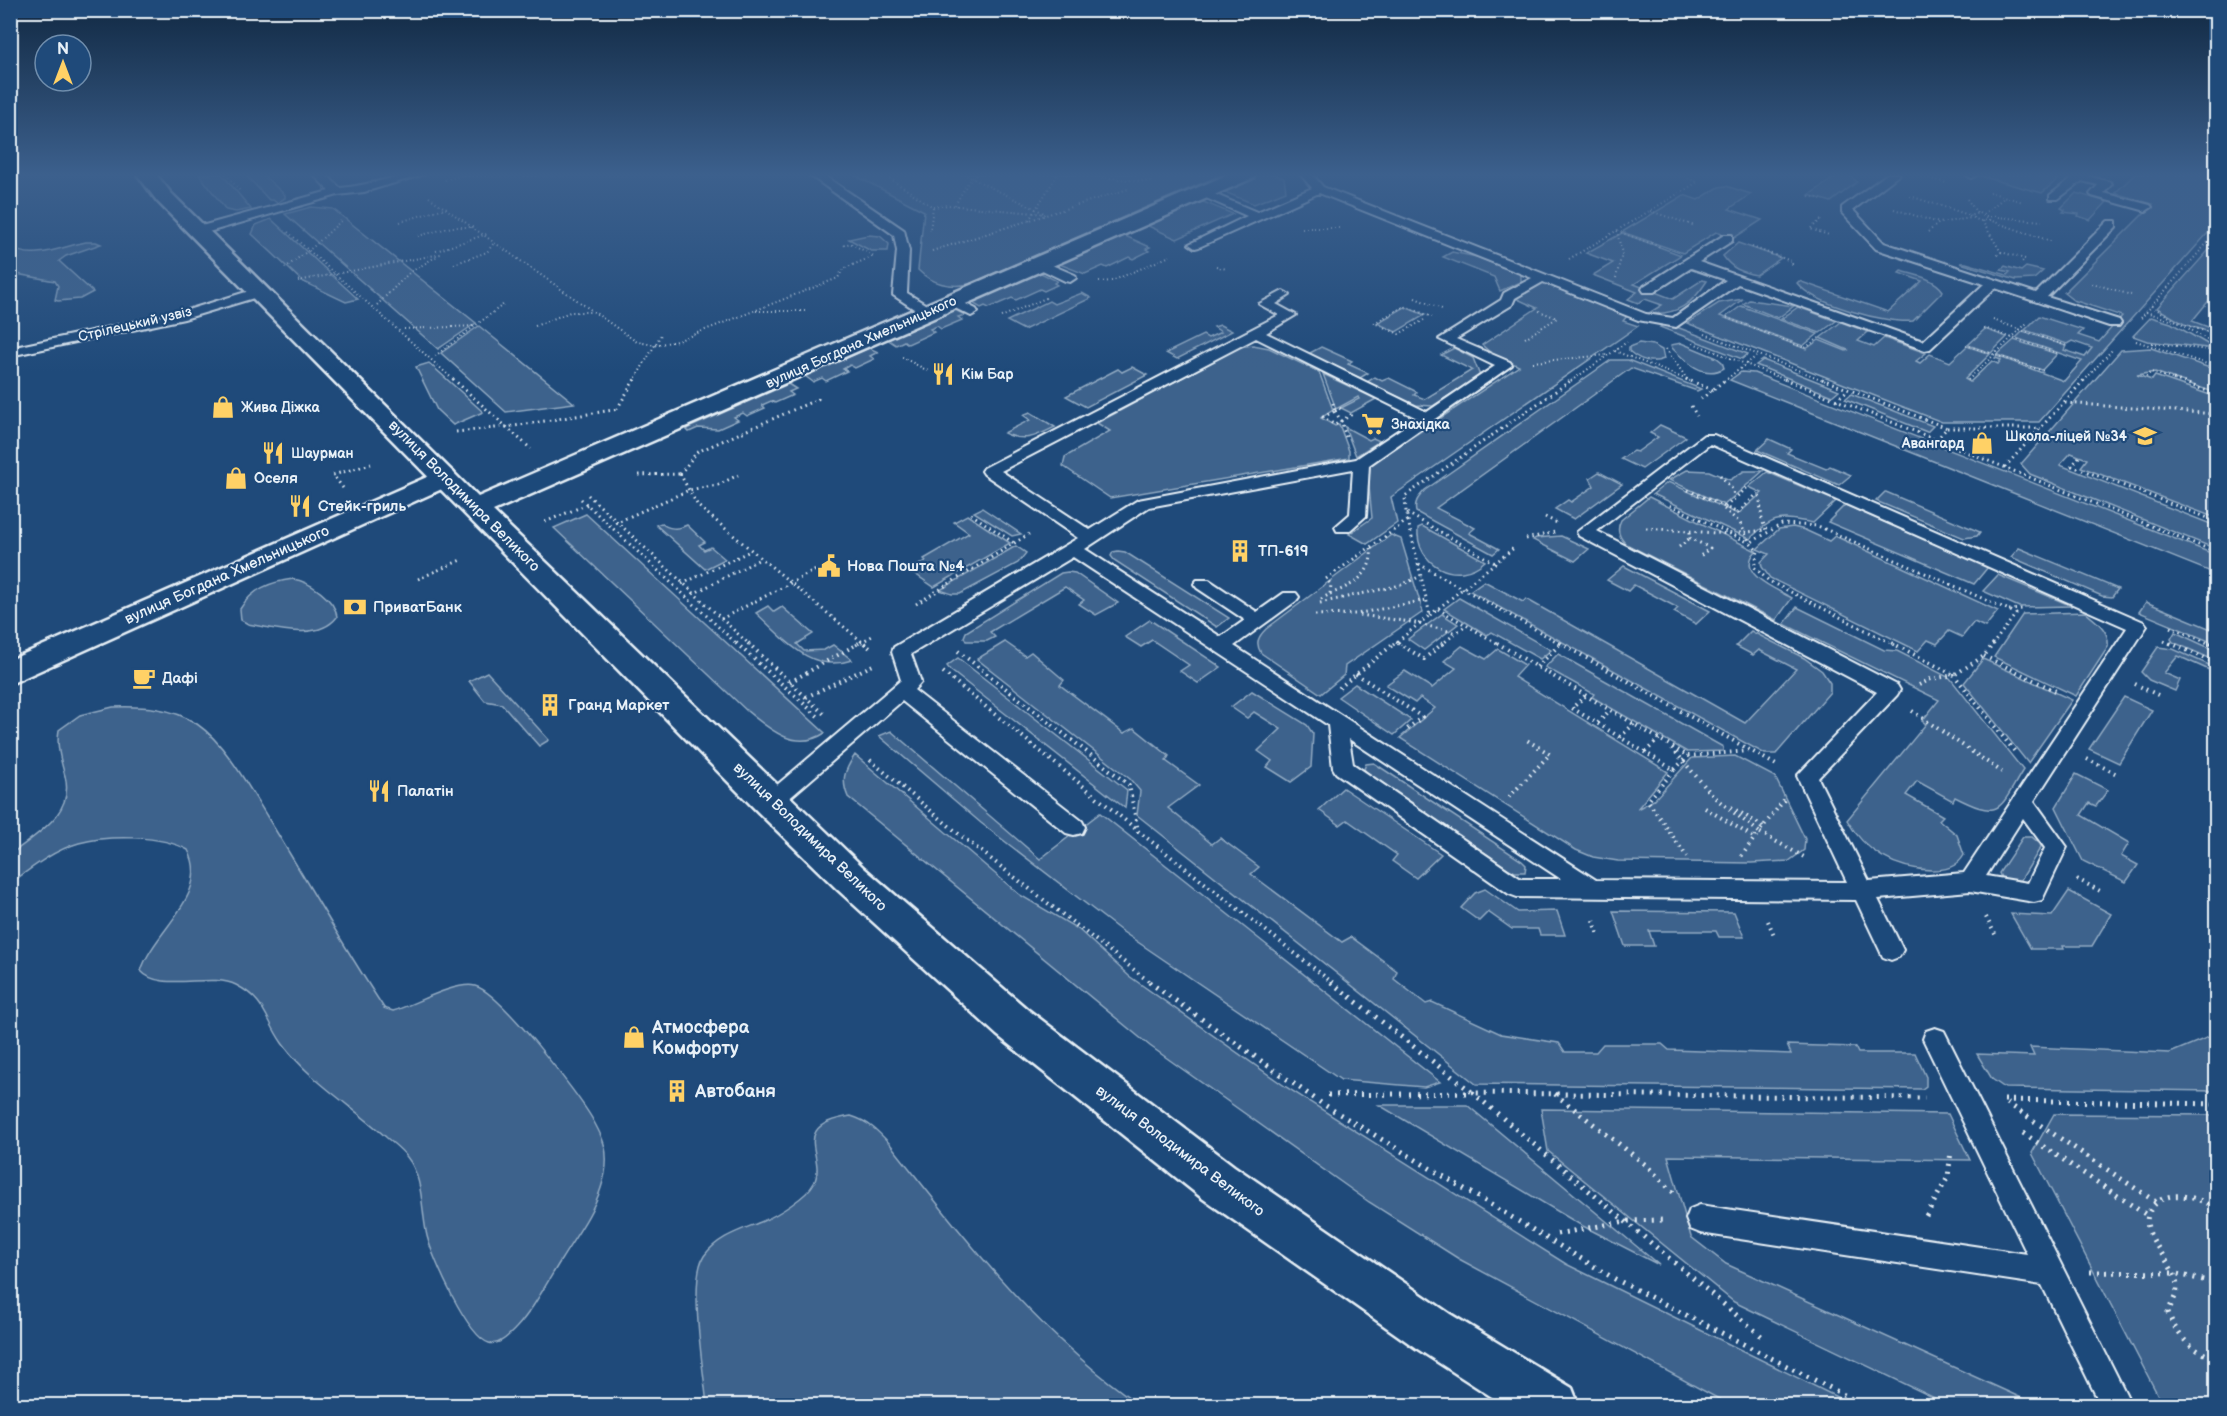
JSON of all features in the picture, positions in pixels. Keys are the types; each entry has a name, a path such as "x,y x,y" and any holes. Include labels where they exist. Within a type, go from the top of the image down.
{"main road":[{"name":"вулиця Володимира Великого","path":"207,240 443,478 771,802 851,879 1012,1022 1218,1182 1424,1324 1554,1406"},
{"name":"вулиця Богдана Хмельницького","path":"476,509 928,312 962,307 1040,264 1095,240"},
{"name":"вулиця Богдана Хмельницького","path":"10,673 443,478"}],"lane":[{"path":"901,240 900,295 928,312"},
{"path":"1195,244 1204,240"},
{"path":"1448,240 1646,322 1676,323 1736,279"},
{"path":"1649,288 1725,240"},
{"path":"1874,240 1880,246 1903,254 2114,323"},
{"path":"2044,300 2062,274 2095,240"},
{"path":"1690,263 1925,346 1993,283"},
{"path":"1040,264 1070,278"},
{"path":"1505,365 1446,339 1507,302 1509,296 1541,277"},
{"name":"Стрілецький узвіз","path":"10,352 184,315 259,292"},
{"path":"1090,538 990,471 1288,315 1266,304 1283,295"},
{"path":"1256,333 1428,418"},
{"path":"771,802 911,682 906,649 1073,549 1144,503 1361,463 1505,365"},
{"path":"1891,950 1808,776 1890,690 1585,532 1709,438 2138,626 1970,882"},
{"path":"1347,524 1358,516 1361,463"},
{"path":"1073,549 1590,887"},
{"path":"1203,584 1263,616"},
{"path":"1221,646 1290,597"},
{"path":"902,690 1074,826"},
{"path":"1337,722 1342,768 1517,888 1861,891 1970,882 2034,893 2056,847 2029,792"},
{"path":"1935,1039 1969,1099 2117,1406"},
{"path":"1700,1219 2051,1272"}],"path":[{"path":"298,240 557,473 587,505 783,687 960,835 1127,966 1321,1103 1615,1280 1866,1406"},
{"path":"285,268 320,240"},
{"path":"436,251 467,240"},
{"path":"492,240 637,342 655,345 677,341 750,310 780,299 790,298 838,278 843,269 874,256 850,243 842,246"},
{"path":"902,260 967,240"},
{"path":"1541,277 1602,240"},
{"path":"1643,240 1668,249"},
{"path":"1734,240 1791,261 1793,266"},
{"path":"1903,254 1919,240"},
{"path":"2051,240 2079,256"},
{"path":"454,264 487,252 495,243"},
{"path":"1091,282 1112,281 1178,252"},
{"path":"298,282 334,273 441,254 408,273 377,305"},
{"path":"2062,274 2131,295"},
{"path":"992,318 1002,317 1051,296"},
{"path":"1968,380 2020,330 2044,300"},
{"path":"435,356 504,304"},
{"path":"1430,316 1399,334 1374,323 1405,306 1430,316 1434,318 1446,311"},
{"path":"2151,306 2217,345"},
{"path":"750,310 806,311"},
{"path":"535,326 570,312 592,312"},
{"path":"2146,312 2217,335"},
{"path":"1959,314 2020,330 2067,346"},
{"path":"1959,314 2012,338 2059,354"},
{"path":"1430,615 1406,512 1405,496 1614,351 1646,322"},
{"path":"1646,322 2217,552"},
{"path":"1646,322 1687,379"},
{"path":"1676,323 1947,428 2041,428"},
{"path":"404,329 476,326"},
{"path":"616,409 662,333"},
{"path":"1937,335 2043,371"},
{"path":"2132,339 2217,367"},
{"path":"2141,342 2217,351"},
{"path":"909,350 898,355 928,371"},
{"path":"1614,351 1713,390"},
{"path":"1505,365 1608,355"},
{"path":"1701,399 1758,355"},
{"path":"2146,377 2151,372 2217,394"},
{"path":"680,474 697,452 818,399 818,390"},
{"path":"1836,400 1848,390"},
{"path":"1341,421 1384,396"},
{"path":"2064,403 2217,414"},
{"path":"1351,415 1339,408 1335,411 1341,421 1352,453 1361,463"},
{"path":"456,432 514,426"},
{"path":"1936,440 1947,428"},
{"path":"2079,457 2072,466 2217,520"},
{"path":"1761,461 1762,474 1758,489 1766,530"},
{"path":"650,474 680,474"},
{"path":"680,474 698,506 847,630"},
{"path":"615,523 688,490 718,484 738,475"},
{"path":"1659,476 1738,513 1760,493"},
{"path":"1746,488 1760,493"},
{"path":"1640,491 1750,543 1758,551 1754,567 1769,581 1954,675 2029,792"},
{"path":"587,494 615,523 826,716"},
{"path":"545,522 594,502"},
{"path":"1721,505 1740,523 1750,543"},
{"path":"1406,512 1496,563"},
{"path":"971,514 1048,564"},
{"path":"908,609 1058,516"},
{"path":"1750,543 1771,526 1791,522 1818,526 2016,614 1984,656 1954,675"},
{"path":"1330,594 1349,587 1366,575 1373,560 1371,547 1347,524"},
{"path":"1585,532 1628,527 1730,534 1766,530"},
{"path":"1338,689 1515,548"},
{"path":"682,584 750,551"},
{"path":"693,594 760,559"},
{"path":"418,579 461,560"},
{"path":"1418,564 1772,764 1808,776"},
{"path":"721,619 816,570"},
{"path":"1263,616 1401,585 1421,576"},
{"path":"1356,614 1426,600"},
{"path":"1438,609 1688,756 1749,751"},
{"path":"1263,616 1356,614 1419,624 1457,633"},
{"path":"1396,642 1424,659 1466,625"},
{"path":"2217,646 2169,626 2160,639 2217,663"},
{"path":"934,632 1129,785 1138,831"},
{"path":"790,682 877,633"},
{"path":"1537,667 1559,645"},
{"path":"806,697 906,649 1473,1093 1765,1339"},
{"path":"1984,656 2086,705"},
{"path":"1356,674 1422,717 1404,731"},
{"path":"2129,681 2162,697"},
{"path":"1890,690 1926,724 1988,759 2029,792"},
{"path":"1585,696 1572,708 1674,770"},
{"path":"1598,723 1610,710"},
{"path":"1620,737 1634,724"},
{"path":"1507,798 1550,754 1525,738"},
{"path":"1645,752 1659,739"},
{"path":"1671,746 1681,762 1714,798 1759,832 1804,858"},
{"path":"1688,756 1648,801 1692,866"},
{"path":"2081,756 2117,774"},
{"path":"1735,866 1788,796"},
{"path":"1714,798 1764,826"},
{"path":"1705,808 1755,838"},
{"path":"2068,874 2100,891"},
{"path":"1982,911 1996,936"},
{"path":"1329,1095 1473,1093 2217,1104"},
{"path":"1555,1094 1647,1166 1700,1219"},
{"path":"1969,1099 2148,1216"},
{"path":"2002,1100 2157,1202"},
{"path":"1907,1250 1948,1177 1950,1143"},
{"path":"2217,1207 2185,1196 2167,1197 2157,1202 2148,1216 2149,1233 2158,1252 2173,1273 2177,1288 2168,1312 2173,1329 2187,1345 2204,1356 2217,1358"},
{"path":"1557,1234 1626,1221 1700,1219"},
{"path":"2051,1272 2173,1273 2217,1283"}],"shaded area":[{"path":"258,240 294,240 358,299 346,302 302,281"},
{"path":"315,240 372,240 476,323 438,349"},
{"path":"851,240 885,240 889,244 888,251 871,251"},
{"path":"921,240 1070,240 969,284 942,284 929,279 918,270"},
{"path":"1112,240 1134,240 1150,247 1146,249 1149,251 1133,259 1129,257 1107,268 1103,266 1085,274 1059,264"},
{"path":"1609,240 1641,240 1681,255 1634,284 1673,299 1702,280 1707,281 1690,302 1676,310 1649,313 1662,305 1645,299 1638,303 1628,299 1637,292 1593,275 1613,263 1586,253"},
{"path":"1645,240 1703,240 1683,253"},
{"path":"2117,240 2202,240 2039,422 1942,422 1687,323 1719,303 1743,299 1720,316 1806,349 1819,340 1848,350 1820,338 1841,322 1868,332 1858,341 1874,347 1884,338 1926,353 1916,361 1920,363 1930,354 1950,362 1967,346 1990,354 1965,379 1970,382 1992,361 1998,364 2001,360 1995,358 1997,356 2064,381 2082,361 2016,338 2023,331 2066,346 2064,350 2085,357 2092,348 2072,341 2067,344 2025,330 2039,316 2083,330 2078,335 2099,342 2122,316 2073,300 2064,293"},
{"path":"86,242 101,244 66,256 59,261 93,292 80,299 55,300 58,286 55,281 11,273 11,247 19,251 37,253"},
{"path":"2216,242 2216,292 2192,321 2216,330 2216,334 2184,324 2157,308"},
{"path":"1738,243 1781,258 1756,275 1741,271 1733,267 1723,256"},
{"path":"1452,252 1477,257 1521,274 1521,282 1500,291 1494,277 1443,257"},
{"path":"1960,263 2007,275 2010,272 2001,270 2005,266 2021,271 2026,267 2043,271 2034,279 2016,280"},
{"path":"1901,271 1929,280 1943,291 1913,321 1886,319 1851,311 1818,298 1805,291 1797,283 1799,281 1888,312 1922,281 1899,273"},
{"path":"1039,272 1057,281 1054,283 1057,285 1044,291 1040,289 1016,300 1012,298 989,308 985,306 981,308 971,302"},
{"path":"1543,281 1627,316 1623,321 1638,326 1391,497 1397,523 1367,544 1349,534 1372,518 1367,467 1519,366 1491,353 1482,345 1537,308 1515,298"},
{"path":"1082,293 1091,298 1024,330 1007,321 1049,301 1054,304"},
{"path":"1749,300 1794,306 1778,318 1743,304"},
{"path":"1741,306 1818,334 1803,346 1726,317"},
{"path":"1405,307 1425,315 1396,332 1377,323"},
{"path":"1798,307 1836,321 1820,333 1781,319"},
{"path":"955,310 965,315 958,317 962,320 941,329 937,326 930,329 934,332 908,344 904,341 896,345 887,339"},
{"path":"2151,317 2171,323 2216,349 2147,341 2133,336"},
{"path":"1666,323 1748,354 1742,359 1660,327"},
{"path":"1220,325 1232,331 1177,359 1166,353 1203,335 1208,338 1221,332 1214,327"},
{"path":"479,326 574,403 506,412 441,353"},
{"path":"1985,329 2007,337 1991,353 1968,345"},
{"path":"2014,340 2057,354 2042,370 1997,355"},
{"path":"1639,343 1653,345 1662,350 1664,359 1646,361 1637,357 1629,351 1629,347"},
{"path":"1681,343 1717,358 1722,362 1724,368 1709,372 1695,367 1672,348 1671,345"},
{"path":"1253,345 1269,348 1319,372 1333,410 1321,418 1335,426 1339,424 1349,451 1349,458 1110,498 1063,466 1065,457 1110,431 1097,423 1239,347"},
{"path":"1321,347 1352,361 1348,364 1368,373 1360,378 1308,354"},
{"path":"869,348 878,352 870,356 874,359 855,368 850,365 843,369 847,371 826,381 822,378 813,382 805,376"},
{"path":"1454,348 1473,358 1480,376 1433,406 1416,405 1367,382 1375,377 1382,381 1389,378 1417,392 1414,395 1425,399 1472,370 1441,355"},
{"name":"Школа-ліцей №34","path":"2151,348 2216,370 2216,393 2155,372 2137,375 2152,380 2155,376 2216,397 2214,401 2216,402 2216,518 2081,467 2087,459 2071,453 2060,465 2216,526 2216,549 2030,474 2021,464 2121,350"},
{"path":"1611,360 1628,360 1701,389 1697,391 1631,368 1436,508 1475,528 1469,533 1499,549 1493,554 1416,512 1417,500 1425,490"},
{"path":"1763,360 1839,390 1832,396 1756,365"},
{"path":"429,363 483,412 453,425 437,410 416,367"},
{"path":"1132,367 1147,375 1086,407 1066,396 1118,369 1122,372"},
{"path":"1741,372 1754,373 2216,555 2216,574 1730,380"},
{"path":"1323,374 1376,399 1351,413 1341,408 1359,399 1358,397 1336,409"},
{"path":"788,384 796,389 789,392 793,395 775,403 771,401 762,405 765,408 747,416 743,413 734,417 738,420 718,429 698,428 689,432 686,429"},
{"path":"1851,394 1933,426 1927,432 1845,399"},
{"path":"1030,412 1055,427 1024,438 1004,433 1030,420 1023,415"},
{"path":"1660,425 1686,437 1642,469 1621,459 1633,451 1637,452 1658,437 1650,433"},
{"path":"1345,427 1369,440 1373,438 1380,441 1356,456"},
{"path":"1769,439 1791,449 1787,453 1826,469 1830,466 1851,475 1839,485 1757,450"},
{"path":"1687,470 1709,471 1730,480 1744,471 1763,471 1724,505 1669,480"},
{"path":"1599,472 1622,484 1574,519 1555,509 1568,500 1571,502 1594,486 1590,478"},
{"path":"1767,472 1836,501 1813,523 1778,520 1765,526 1750,539 1653,494 1668,482 1738,514 1762,493 1749,487"},
{"path":"1885,492 1980,532 1977,536 1964,538 1876,501"},
{"path":"1649,497 1756,551 1751,559 1754,574 1760,580 1792,598 1776,620 1626,544 1619,533 1621,520"},
{"path":"1845,505 1988,567 1974,584 1828,522"},
{"path":"982,508 1021,534 1012,536 974,512"},
{"path":"586,514 825,733 804,740 794,739 774,731 747,711 554,528"},
{"path":"967,515 1010,543 934,587 915,574 918,572 913,568 926,561 924,559 969,533 954,522"},
{"path":"661,523 673,528 687,525 705,542 699,545 704,550 711,547 725,559 705,569 656,525"},
{"path":"1422,526 1485,561 1474,569 1462,572 1451,572 1440,568 1430,562 1423,552 1418,528"},
{"path":"1793,527 1829,541 1835,536 1998,611 1985,627 1974,622 1962,637 1949,631 1937,644 1928,640 1918,651 1770,578 1761,562 1769,554 1757,549 1779,529"},
{"path":"1391,535 1401,539 1423,612 1345,666 1344,675 1321,694 1261,653 1258,640 1266,629"},
{"path":"1561,536 1589,549 1575,561 1533,540"},
{"path":"1016,546 1026,553 1018,563 960,594 940,590"},
{"path":"2019,548 2118,589 2112,597 2102,596 2011,557"},
{"path":"1113,552 1125,552 1229,618 1217,627 1114,560 1111,556"},
{"path":"1624,566 1710,611 1696,624 1674,612 1678,608 1634,585 1628,591 1607,580"},
{"path":"1061,573 1075,573 1118,603 1096,615 1079,604 1084,600 1065,587 990,632 995,637 987,641 966,641 964,637 966,632"},
{"path":"1998,575 2072,606 2019,607 1983,591"},
{"path":"293,579 314,587 332,604 337,617 329,625 319,629 295,631 248,624 241,620 240,609 250,596 269,585"},
{"path":"1484,581 1523,602 1526,599 1745,723 1796,669 1759,650 1753,655 1736,646 1751,631 1804,658 1822,671 1830,683 1830,692 1776,754 1765,754 1470,591"},
{"path":"1459,598 1551,650 1540,659 1492,632 1487,635 1444,609"},
{"path":"2146,602 2216,631 2216,644 2139,612"},
{"path":"768,606 774,612 782,607 813,634 797,644 804,651 824,650 833,645 852,660 837,663 823,662 799,651 756,613"},
{"path":"1797,607 1884,650 1897,651 1950,678 2023,770 2003,802 1991,809 1970,804 1955,797 1953,801 1917,781 1906,795 1943,816 1939,820 1957,835 1964,855 1954,865 1945,869 1931,870 1893,862 1872,850 1847,820 1926,724 1922,721 1939,700 1784,624"},
{"path":"2085,612 2105,631 2108,647 2076,696 1994,657 2023,614"},
{"path":"1442,614 1458,624 1424,650 1408,639"},
{"path":"1150,620 1221,667 1198,683 1180,671 1189,665 1152,640 1141,647 1125,637"},
{"path":"2175,632 2216,651 2216,661 2173,642 2171,639"},
{"path":"1005,642 1025,656 1031,652 1064,680 1060,685 1124,733 1134,728 1169,756 1166,761 1199,785 1168,808 1212,844 1220,838 1259,867 1251,874 1342,942 1351,937 1397,971 1394,979 1426,1004 1432,1002 1501,1034 1559,1043 1565,1052 1596,1052 1603,1044 1662,1044 1669,1050 1791,1054 1787,1045 1855,1047 1858,1053 1915,1053 1926,1077 1926,1086 1922,1089 1476,1084 1137,815 1140,791 1130,779 977,659"},
{"path":"1462,646 1486,659 1498,649 1525,665 1514,677 1668,772 1637,809 1654,800 1692,758 1735,756 1775,777 1805,839 1804,850 1789,861 1751,863 1618,861 1593,857 1576,850 1400,738 1435,708 1420,698 1415,703 1386,685 1405,671 1432,688 1456,668 1444,661"},
{"path":"2158,647 2173,649 2216,668 2216,673 2178,656 2164,673 2180,680 2175,691 2149,680 2141,672"},
{"path":"1558,654 1723,747 1723,751 1687,752 1592,697 1594,694 1545,667"},
{"path":"958,658 1127,790 1125,808 950,670 947,666"},
{"path":"1983,659 2072,700 2028,763 1964,683"},
{"path":"487,672 549,740 539,746 502,704 485,701 469,681"},
{"path":"1355,684 1411,720 1394,735 1338,697"},
{"path":"1252,691 1307,725 1313,734 1311,767 1291,782 1267,767 1272,761 1258,751 1281,729 1254,712 1247,718 1231,707"},
{"path":"2124,697 2152,710 2119,763 2089,749"},
{"path":"113,707 146,707 187,718 207,732 227,754 384,1008 393,1011 446,990 467,985 475,986 487,992 520,1024 585,1107 600,1133 606,1151 604,1177 598,1197 523,1321 504,1339 493,1344 480,1337 452,1296 430,1247 419,1185 407,1157 305,1070 282,1043 264,1011 253,997 236,985 226,982 213,980 160,981 141,971 147,956 187,898 192,882 193,866 188,850 164,841 150,839 91,840 70,846 52,855 11,883 11,854 51,822 64,801 67,789 59,748 59,730 80,715"},
{"path":"891,731 1040,859 1100,813 1440,1082 1424,1087 1341,1080 1120,930 981,823 879,736"},
{"path":"855,755 1020,895 1078,929 1129,976 1286,1087 1566,1264 1853,1405 1730,1405 1459,1259 1369,1202 1150,1046 848,797 845,776"},
{"path":"1374,763 1522,861 1526,865 1525,872 1515,872 1509,869 1367,773 1364,769 1366,764"},
{"path":"2076,774 2108,790 2096,806 2089,803 2081,815 2129,843 2121,856 2138,865 2126,882 2083,861 2056,807"},
{"path":"1343,788 1441,854 1416,878 1392,861 1397,855 1347,820 1340,825 1319,810"},
{"path":"2023,837 2032,837 2041,847 2019,883 2002,880 1999,873"},
{"path":"1485,889 1518,912 1557,911 1565,935 1540,935 1538,929 1512,929 1488,912 1479,921 1461,908 1475,893"},
{"path":"2069,891 2111,914 2092,946 2031,949 2011,914 2052,916"},
{"path":"1613,911 1734,912 1744,937 1719,937 1716,931 1649,931 1654,946 1625,946"},
{"path":"2216,1034 2216,1091 2005,1088 1992,1079 1977,1054 2034,1056 2030,1047 2170,1053"},
{"path":"1379,1105 1467,1105 1659,1265 1579,1224"},
{"path":"1541,1109 1948,1114 1970,1160 1668,1156 1691,1237 1726,1264 2037,1405 1949,1405 1734,1302 1548,1151"},
{"path":"2054,1114 2216,1115 2216,1405 2163,1405 2032,1153"},
{"path":"851,1116 872,1127 890,1144 976,1251 1036,1317 1068,1348 1140,1405 707,1405 697,1306 699,1268 704,1256 716,1243 776,1214 805,1194 814,1183 817,1173 814,1134 820,1127 831,1121"}],"place":[{"name":"Кім Бар","path":"943,374"},
{"name":"Жива Діжка","path":"223,407"},
{"name":"Знахідка","path":"1373,424"},
{"name":"Школа-ліцей №34","path":"2145,436"},
{"name":"Авангард","path":"1982,443"},
{"name":"Шаурман","path":"273,453"},
{"name":"Оселя","path":"236,478"},
{"name":"Стейк-гриль","path":"300,506"},
{"name":"ТП-619","path":"1240,551"},
{"name":"Нова Пошта №4","path":"829,566"},
{"name":"ПриватБанк","path":"355,607"},
{"name":"Дафі","path":"144,678"},
{"name":"Гранд Маркет","path":"550,705"},
{"name":"Палатін","path":"379,791"},
{"name":"Атмосфера Комфорту","path":"634,1037"},
{"name":"Автобаня","path":"677,1091"}]}
